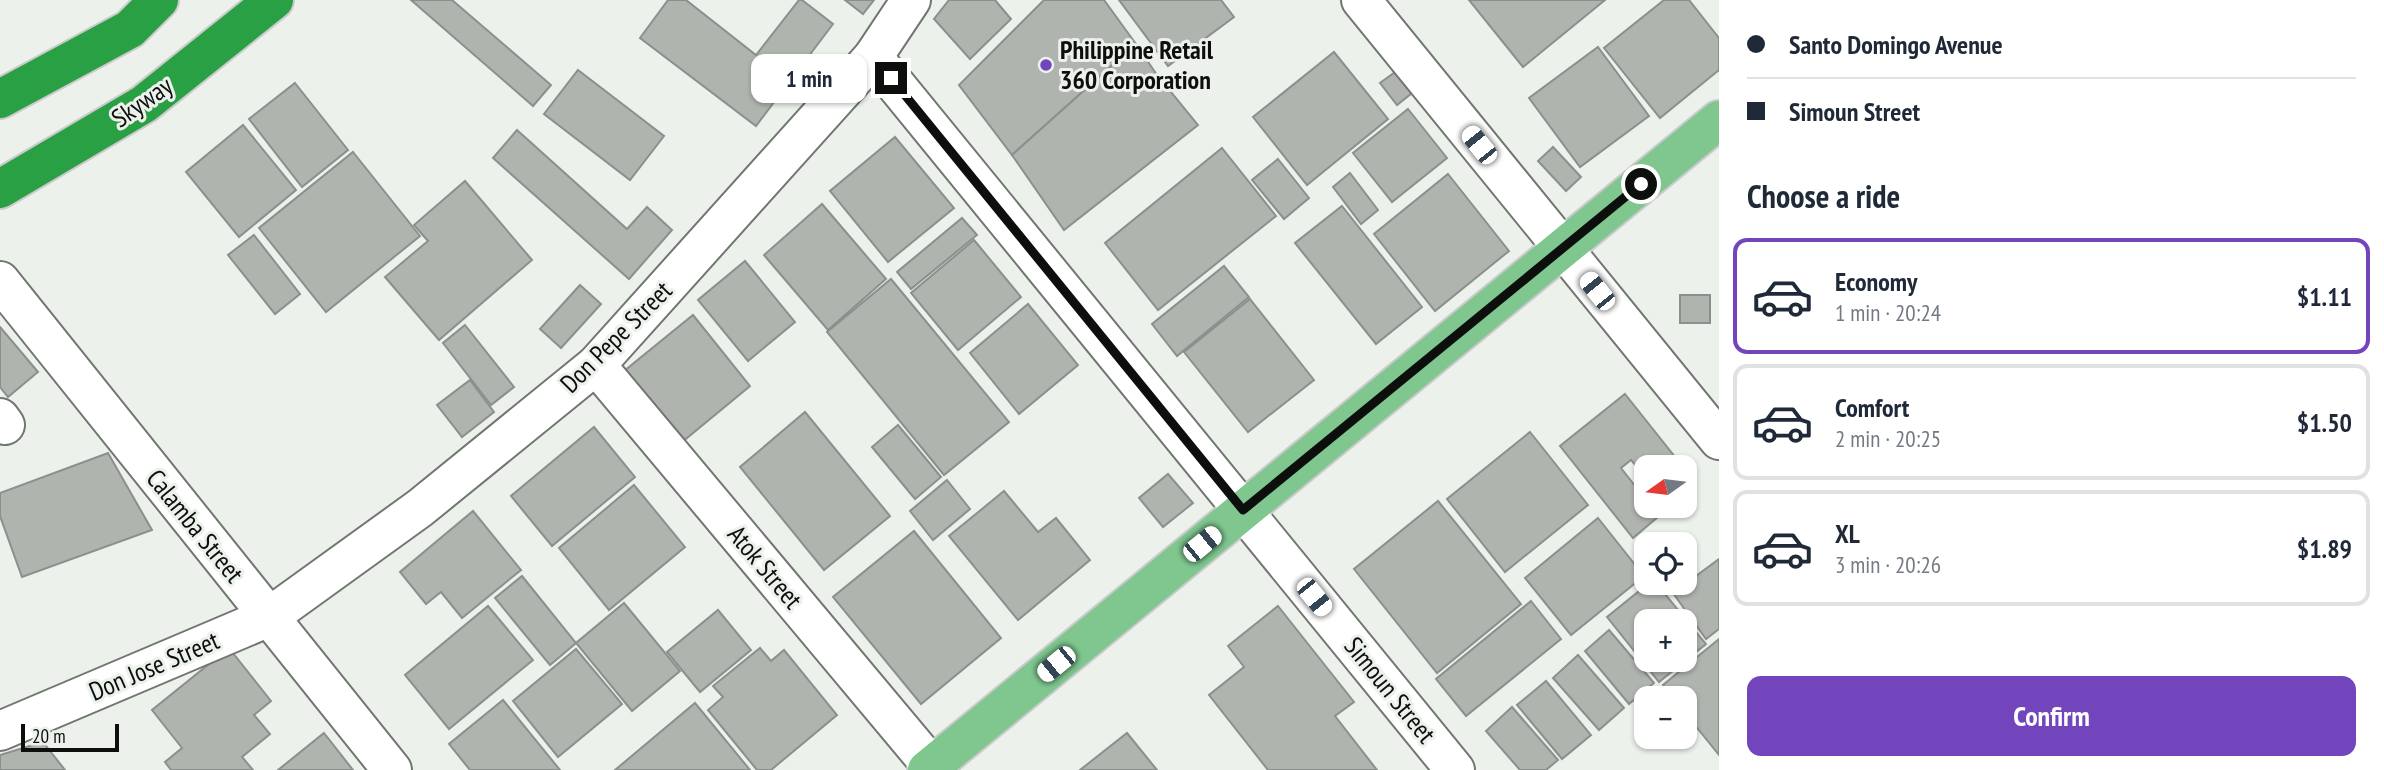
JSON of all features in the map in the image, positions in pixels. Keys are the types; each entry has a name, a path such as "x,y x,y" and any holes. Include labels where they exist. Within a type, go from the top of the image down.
{"highway":[{"path":"128,15 143,0"},
{"path":"0,99 130,29 158,0"},
{"path":"0,159 61,129 136,85 269,0"},
{"name":"Skyway","path":"0,189 144,104 274,0"}],"main road":[{"path":"0,91 158,0"},
{"path":"0,206 87,158 183,92 287,0"},
{"path":"931,769 1719,120"}],"street":[{"name":"Don Pepe Street","path":"268,617 420,508 596,365 873,57 911,0"},
{"path":"1361,0 1719,440"},
{"name":"Simoun Street","path":"873,57 1455,770"},
{"name":"Calamba Street","path":"0,281 392,770"},
{"name":"Atok Street","path":"596,365 931,769"},
{"name":"Don Jose Street","path":"0,731 268,617"}],"building":[{"path":"411,0 452,0 551,85 533,106"},
{"path":"668,0 686,0 756,55 799,0 833,24 756,126 640,38"},
{"path":"845,0 874,0 863,14"},
{"path":"949,0 995,0 1011,19 970,59 934,19"},
{"name":"Philippine Retail 360 Corporation","path":"1044,0 1104,0 1136,44 1012,155 959,85"},
{"path":"1119,0 1221,0 1234,17 1168,66"},
{"path":"1469,0 1605,0 1523,67"},
{"path":"1664,0 1689,0 1719,38 1719,70 1660,118 1604,48"},
{"path":"1136,44 1157,75 1198,125 1064,230 1012,155"},
{"path":"1598,47 1649,116 1580,167 1529,98"},
{"path":"1334,52 1388,119 1307,185 1253,117"},
{"path":"578,70 664,136 630,180 544,114"},
{"path":"1395,72 1412,93 1397,105 1380,83"},
{"path":"295,83 348,150 302,187 249,119"},
{"path":"1408,109 1447,158 1392,202 1353,153"},
{"path":"243,125 296,190 239,237 186,172"},
{"path":"517,130 627,229 647,207 672,230 629,279 493,158"},
{"path":"895,137 954,208 888,262 830,191"},
{"path":"1553,147 1581,177 1566,191 1538,161"},
{"path":"1222,148 1276,216 1158,310 1105,243"},
{"path":"353,152 420,236 326,312 259,228"},
{"path":"1278,159 1309,198 1284,219 1252,180"},
{"path":"1350,173 1378,210 1361,224 1333,187"},
{"path":"1448,174 1509,251 1435,311 1374,234"},
{"path":"465,181 532,260 439,340 385,277 428,241 414,225"},
{"path":"822,204 886,279 828,330 764,255"},
{"path":"1342,206 1422,307 1376,344 1295,243"},
{"path":"962,218 977,235 911,289 897,272"},
{"path":"254,235 300,294 275,314 228,255"},
{"path":"974,240 1021,297 958,350 911,293"},
{"path":"745,261 795,322 748,361 698,300"},
{"path":"1224,266 1249,297 1177,356 1152,324"},
{"path":"891,279 1009,422 944,475 827,332"},
{"path":"580,285 601,304 561,348 540,329"},
{"path":"1680,295 1710,295 1710,323 1680,323"},
{"path":"1250,299 1314,380 1248,432 1184,352"},
{"path":"1028,304 1078,365 1019,414 970,353"},
{"path":"693,315 750,386 676,447 618,376"},
{"path":"465,325 514,387 491,405 443,343"},
{"path":"0,327 38,372 8,397 0,387"},
{"path":"470,380 494,412 462,437 437,405"},
{"path":"1625,394 1673,455 1634,455 1634,464 1631,460 1621,468 1634,484 1634,518 1657,518 1640,532 1634,532 1633,538 1560,446"},
{"path":"805,412 890,516 824,570 740,467"},
{"path":"898,425 941,477 915,499 872,447"},
{"path":"594,427 635,477 552,546 511,496"},
{"path":"1530,432 1588,505 1505,572 1447,499"},
{"path":"108,453 152,530 22,577 0,516 0,493"},
{"path":"1168,474 1193,503 1163,527 1139,498"},
{"path":"947,480 970,509 933,540 910,511"},
{"path":"634,485 685,547 609,610 559,548"},
{"path":"1004,491 1038,532 1056,518 1090,560 1018,620 949,536"},
{"path":"1438,501 1521,604 1437,673 1354,569"},
{"path":"473,511 521,570 462,618 441,592 426,604 400,572"},
{"path":"1598,518 1634,563 1634,584 1571,635 1525,578"},
{"path":"914,531 1001,638 921,704 833,597"},
{"path":"1719,559 1719,629 1706,639 1697,626 1697,609 1684,609 1674,595 1697,595 1697,575"},
{"path":"522,576 576,643 550,665 495,598"},
{"path":"1634,595 1666,595 1677,609 1634,609 1634,651 1607,617"},
{"path":"1531,601 1561,639 1466,716 1436,679"},
{"path":"624,603 680,671 632,711 576,643"},
{"path":"488,606 533,660 449,729 405,675"},
{"path":"1278,606 1354,702 1335,716 1377,770 1268,770 1209,695 1244,667 1228,646"},
{"path":"718,610 751,650 700,692 667,652"},
{"path":"1609,630 1634,659 1634,672 1645,672 1654,683 1650,686 1634,686 1634,700 1629,704 1585,651"},
{"path":"1697,633 1706,644 1697,651"},
{"path":"1719,639 1719,755 1697,728 1697,686 1663,685 1679,672 1697,672 1697,657"},
{"path":"229,648 271,701 254,715 270,734 242,757 253,770 171,770 165,762 182,748 152,710"},
{"path":"760,648 771,661 784,650 837,715 771,770 757,770 708,710 723,697 713,686"},
{"path":"576,649 622,704 558,757 513,701"},
{"path":"1578,655 1624,708 1599,730 1553,678"},
{"path":"1651,672 1671,672 1659,682"},
{"path":"1546,681 1591,735 1562,759 1517,705"},
{"path":"503,700 560,770 470,770 449,744"},
{"path":"695,703 750,770 615,770"},
{"path":"1512,707 1558,760 1546,770 1520,770 1486,731"},
{"path":"324,733 353,770 278,770"},
{"path":"1127,733 1157,770 1080,770"},
{"path":"43,742 65,770 0,770 0,755"}],"place":[{"name":"Philippine Retail 360 Corporation","path":"1046,65"}],"route":[{"path":"891,78 1243,510 1641,184"}]}
